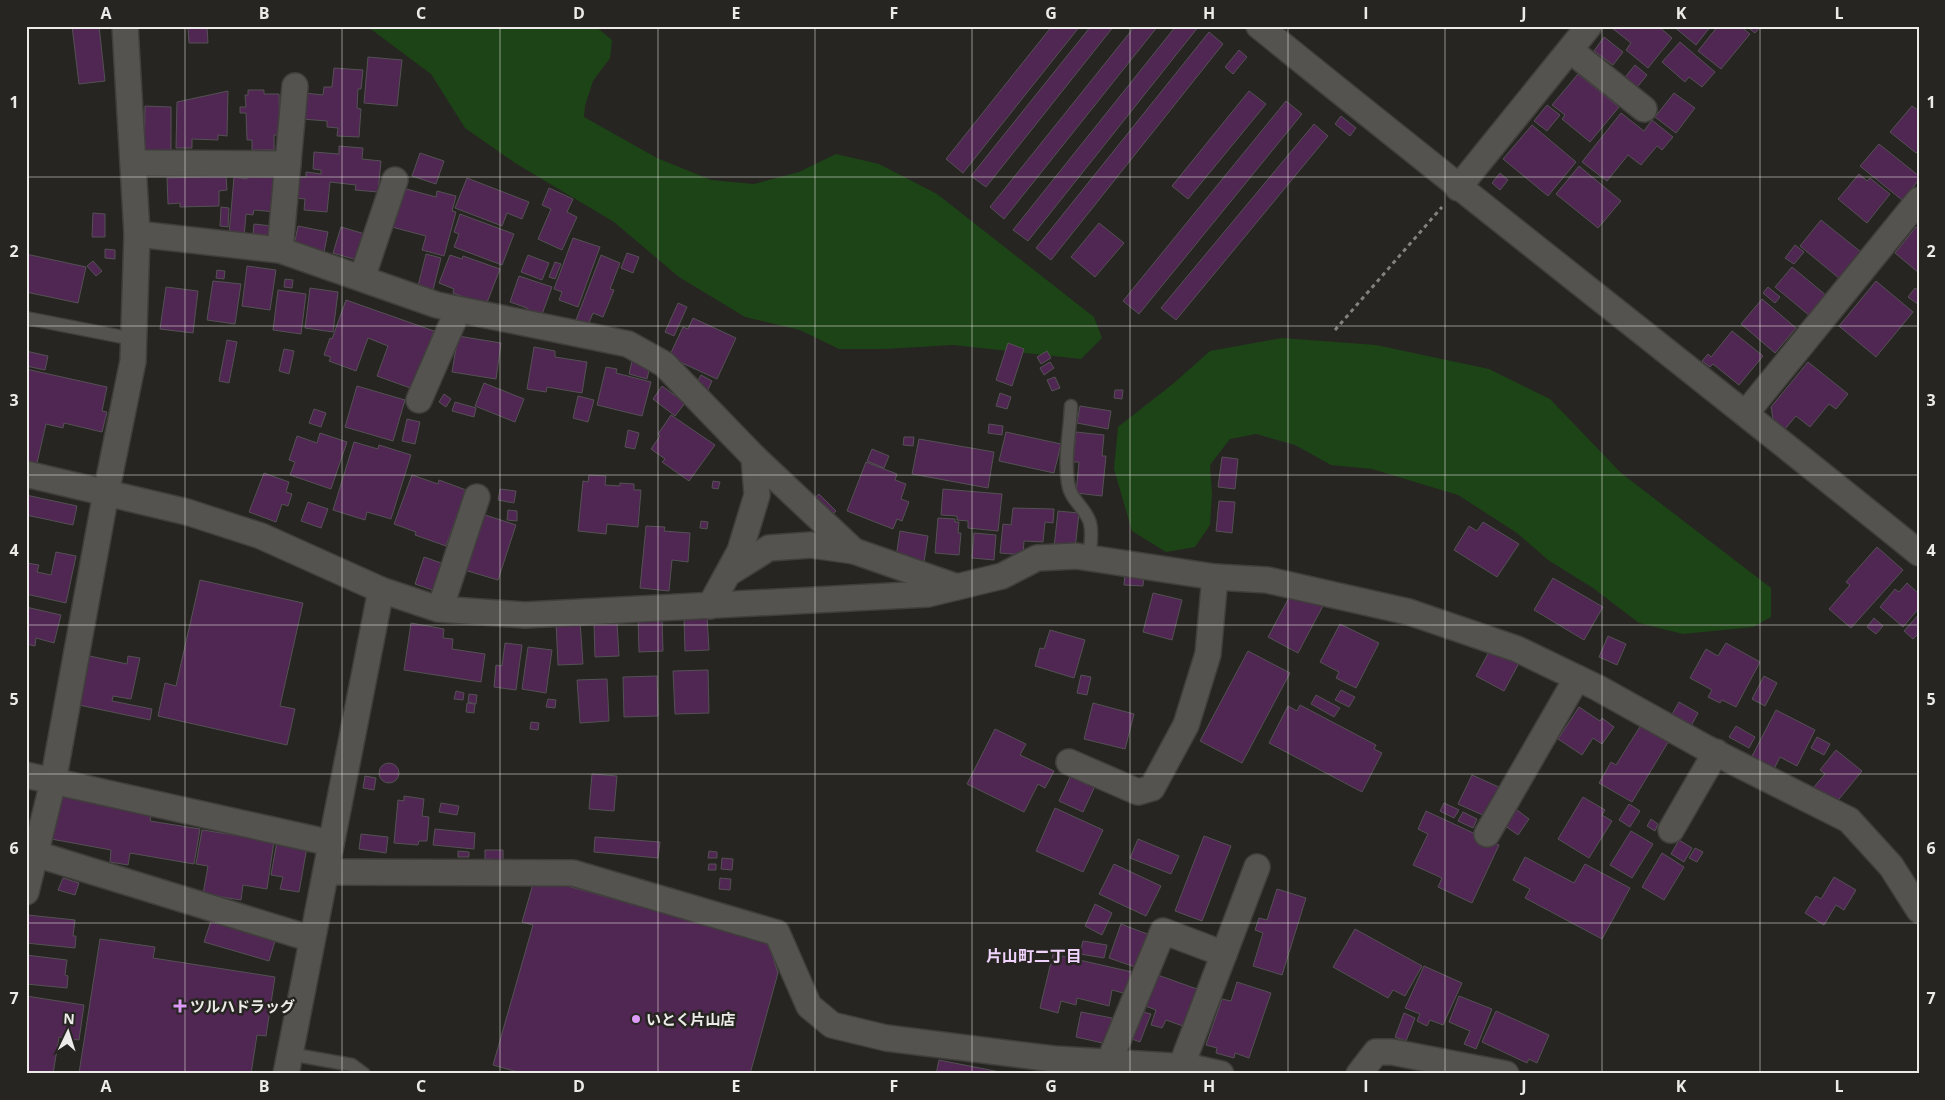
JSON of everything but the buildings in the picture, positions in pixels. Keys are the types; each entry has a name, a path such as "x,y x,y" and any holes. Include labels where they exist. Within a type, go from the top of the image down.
{"street":[{"path":"26,892 53,782 106,493 133,361 136,234 125,26"},
{"path":"1259,26 1458,188 1746,414 1919,553"},
{"path":"1458,188 1590,26"},
{"path":"1570,50 1644,109"},
{"path":"280,250 295,86"},
{"path":"133,163 288,164"},
{"path":"362,278 395,180"},
{"path":"1746,414 1919,200"},
{"path":"136,234 280,250 437,305 628,344 664,364 754,457 854,551"},
{"path":"419,400 458,310"},
{"path":"710,606 740,551 757,495 754,457"},
{"path":"26,474 187,512 261,536 381,590 440,609 525,615 928,594 1002,576 1037,558 1076,556 1216,577 1267,580 1409,612 1517,649 1578,678 1849,820 1892,866 1919,910"},
{"path":"440,609 477,497"},
{"path":"728,573 769,548 811,545 854,551 957,587"},
{"path":"1069,762 1138,792 1152,788 1186,725 1208,654 1216,577"},
{"path":"288,1064 381,590"},
{"path":"1487,834 1578,678"},
{"path":"1671,830 1716,752"},
{"path":"26,775 331,843"},
{"path":"36,854 312,939"},
{"path":"1181,1066 1257,867"},
{"path":"326,872 573,873 777,933 809,1006 832,1025 886,1038 1054,1059 1181,1066 1221,1074"},
{"path":"1109,1062 1163,932 1224,954"},
{"path":"1359,1074 1376,1052 1392,1052 1506,1074"}],"lane":[{"path":"26,318 133,338"},
{"path":"1071,406 1067,466 1068,485 1075,502 1085,513 1090,524 1089,558"},
{"path":"288,1064 352,1065 364,1074"}],"path":[{"path":"1335,330 1458,188"}],"green space":[{"path":"362,26 595,26 612,40 610,58 593,81 585,106 584,117 657,158 711,180 754,184 799,172 836,154 879,164 937,194 1094,317 1102,338 1081,359 953,345 885,349 839,349 800,330 745,317 679,277 614,222 515,163 465,128 431,74 372,30"},
{"path":"1282,338 1376,345 1489,369 1550,399 1621,473 1771,588 1771,617 1753,627 1683,634 1639,623 1593,588 1548,560 1517,533 1458,495 1372,469 1331,465 1295,445 1256,434 1230,439 1210,465 1212,494 1210,525 1195,547 1166,552 1132,531 1114,469 1118,427 1174,383 1210,351"}],"place":[{"name":"ツルハドラッグ","path":"180,1006"},
{"name":"いとく片山店","path":"636,1019"}],"district":[{"name":"片山町二丁目","path":"1034,956"}]}
